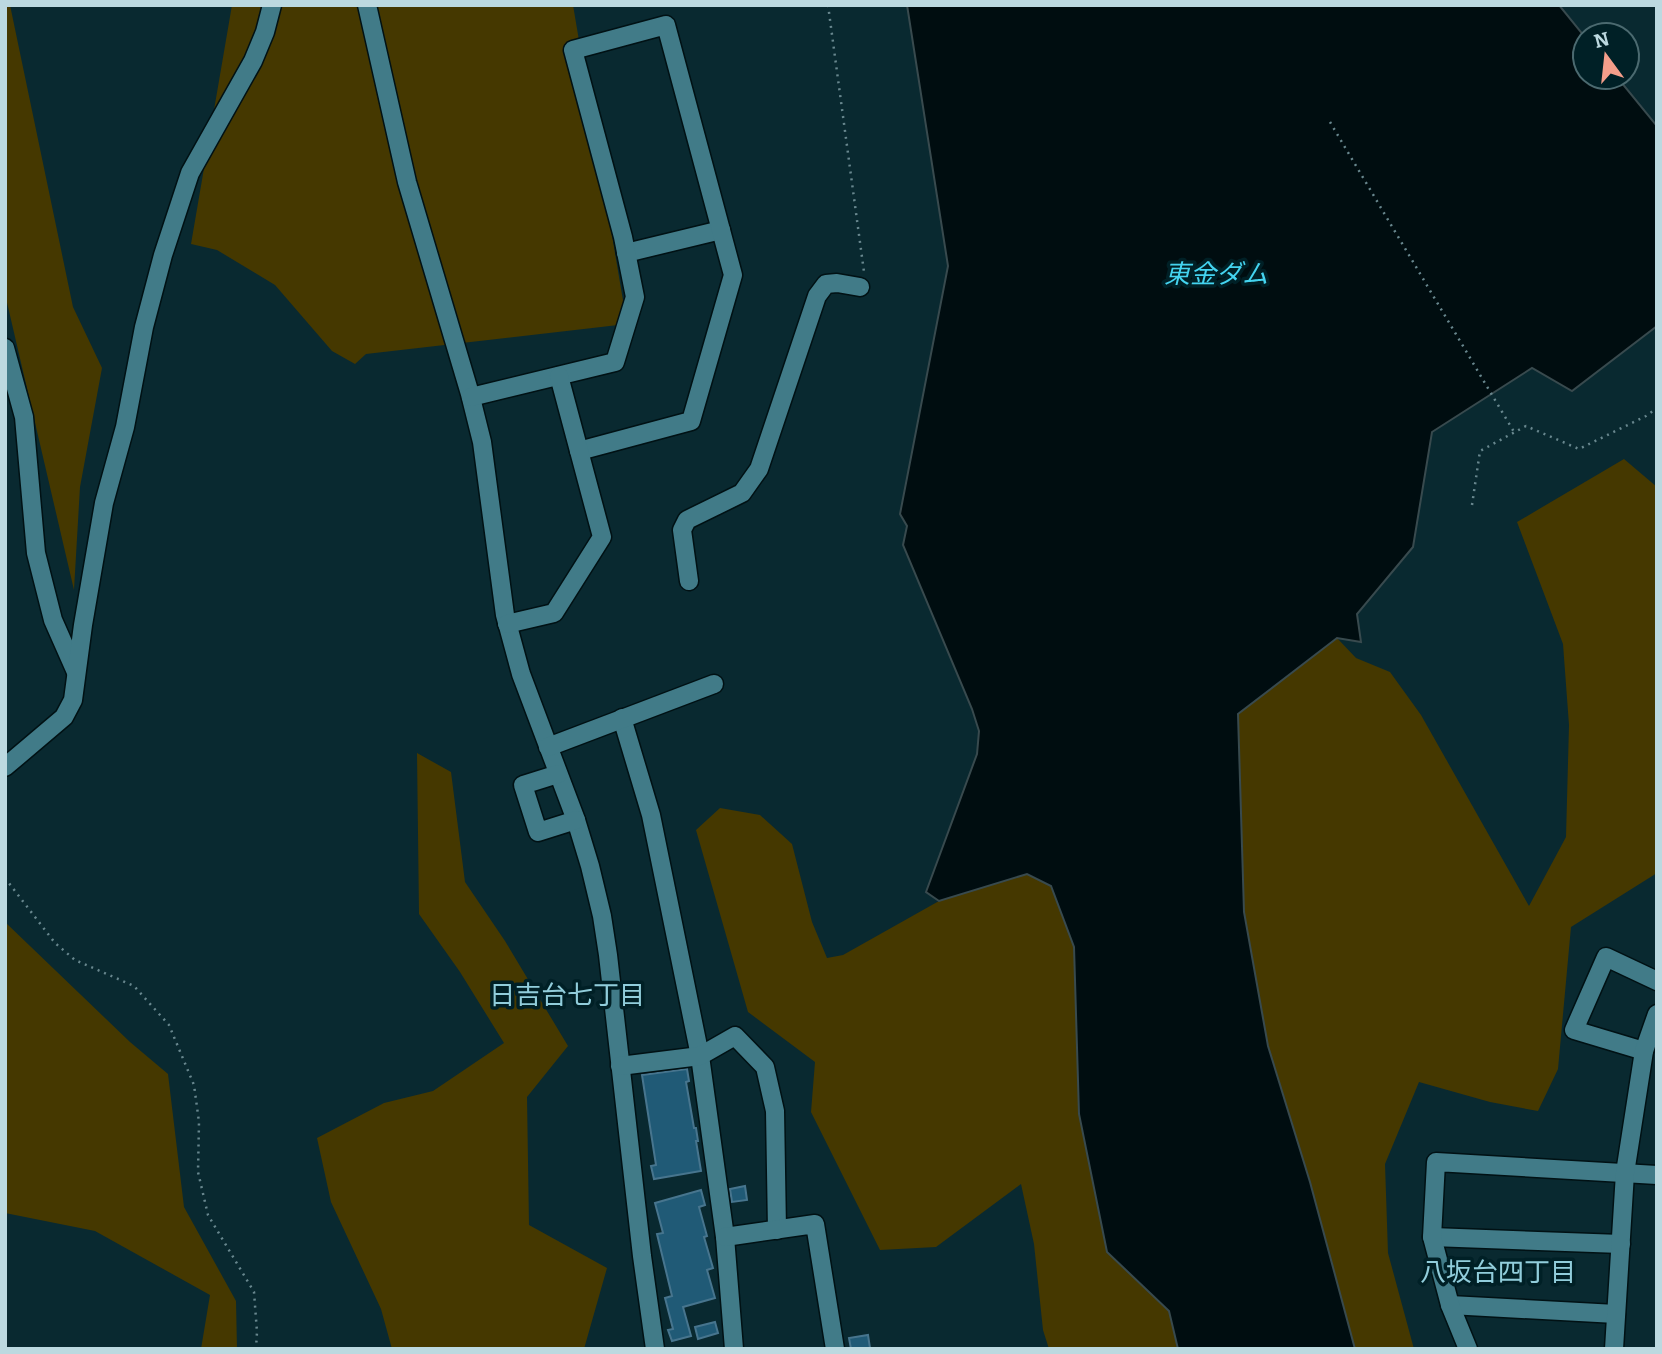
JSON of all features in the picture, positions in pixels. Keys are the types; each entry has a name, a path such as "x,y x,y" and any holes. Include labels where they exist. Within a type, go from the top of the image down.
{"street":[{"path":"5,767 64,717 73,700 104,503 163,255 190,173 253,61 265,33 272,5"},
{"path":"367,5 407,182 482,442 507,624 521,674 576,820 602,916 655,1349"},
{"path":"471,397 615,362 635,297 573,50 666,25 733,275 691,421 579,451"},
{"path":"626,253 721,230"},
{"path":"689,581 682,530 687,520 742,493 759,469 817,296 826,284 860,286"},
{"path":"5,348 24,417 36,553 53,620 76,672"},
{"path":"507,624 554,613 602,537 559,376"},
{"path":"548,747 714,684"},
{"path":"622,718 651,816 700,1056 725,1237 734,1349"},
{"path":"558,774 523,785 538,832 576,820"},
{"path":"1644,1051 1574,1030 1606,957 1657,981"},
{"path":"1614,1349 1625,1173 1644,1051 1657,1014"},
{"path":"621,1066 700,1056 735,1036 765,1067 775,1111 777,1230"},
{"path":"1468,1349 1450,1305 1432,1237 1436,1162 1657,1175"},
{"path":"725,1237 815,1224 835,1349"},
{"path":"1432,1237 1621,1244"},
{"path":"1450,1305 1616,1314"}],"path":[{"path":"828,5 864,271 860,286"},
{"path":"1330,122 1514,432"},
{"path":"1472,505 1480,451 1514,432 1526,426 1579,449 1657,408"},
{"path":"5,878 55,943 75,960 134,986 169,1026 194,1085 199,1122 198,1172 208,1215 254,1292 256,1349"}],"shaded area":[{"path":"5,5 10,5 73,307 102,368 80,487 74,590 5,294"},
{"path":"232,5 573,5 627,324 366,354 355,364 332,351 275,285 217,250 191,244"},
{"path":"1624,459 1657,487 1657,873 1571,927 1558,1069 1538,1111 1490,1102 1419,1082 1385,1164 1388,1253 1414,1349 1355,1349 1310,1182 1268,1046 1244,912 1238,714 1337,638 1356,658 1390,672 1421,715 1529,906 1566,837 1569,725 1563,644 1517,522"},
{"path":"417,753 451,772 465,882 505,941 568,1046 527,1097 529,1225 607,1268 584,1349 392,1349 381,1309 331,1202 317,1138 384,1103 433,1091 504,1043 460,972 419,914"},
{"path":"720,808 760,815 792,844 812,922 827,958 843,955 939,901 1027,873 1051,886 1074,947 1079,1114 1107,1252 1169,1311 1178,1349 1049,1349 1043,1330 1034,1244 1021,1184 936,1247 880,1250 811,1112 815,1062 748,1012 696,830"},
{"path":"5,922 130,1042 168,1074 184,1207 236,1301 237,1349 201,1349 210,1295 95,1231 5,1213"}],"water":[{"name":"東金ダム","path":"907,5 1559,5 1572,21 1571,91 1628,91 1657,126 1657,326 1572,391 1532,368 1432,432 1413,547 1357,614 1361,642 1337,638 1238,714 1244,912 1268,1046 1310,1182 1355,1349 1178,1349 1169,1311 1107,1252 1079,1114 1074,947 1051,886 1027,874 939,901 926,892 977,754 979,731 903,545 907,526 900,514 948,266"}],"building":[{"path":"687,1069 689,1081 686,1082 696,1128 701,1171 654,1179 651,1166 656,1165 642,1075"},
{"path":"745,1186 747,1200 732,1202 730,1189"},
{"path":"701,1190 705,1205 699,1207 713,1268 707,1270 715,1298 683,1307 691,1336 672,1341 668,1330 673,1329 665,1298 672,1296 657,1234 663,1233 655,1203"},
{"path":"715,1322 718,1333 698,1339 695,1327"},
{"path":"868,1335 870,1348 851,1349 849,1338"}],"district":[{"name":"日吉台七丁目","path":"567,995"},
{"name":"八坂台四丁目","path":"1498,1272"}]}
